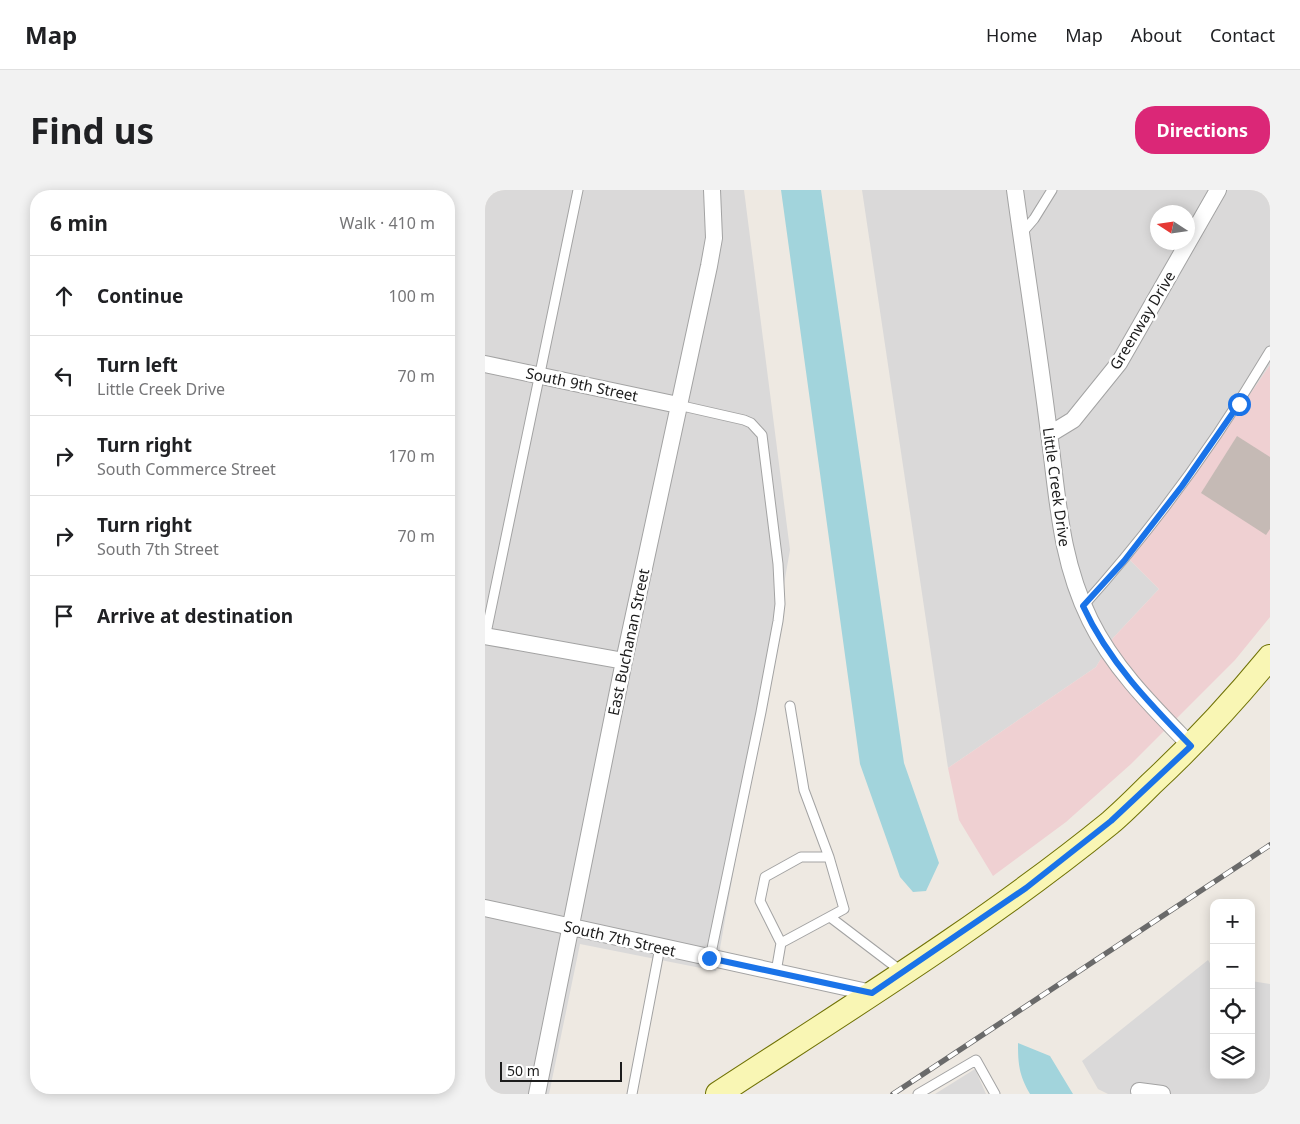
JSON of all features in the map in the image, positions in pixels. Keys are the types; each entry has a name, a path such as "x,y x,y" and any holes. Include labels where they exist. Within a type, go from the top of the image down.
{"main road":[{"path":"718,1094 903,972 1026,888 1057,864 1111,821 1191,746 1245,688 1270,657"}],"street":[{"name":"East Buchanan Street","path":"537,1094 569,926 624,661 709,266 713,238 712,190"},
{"name":"Little Creek Drive","path":"1015,190 1059,519 1071,572 1083,606 1102,642 1131,682 1191,746"},
{"name":"Greenway Drive","path":"1049,434 1073,420 1119,363 1218,190"},
{"name":"South 9th Street","path":"485,364 678,405"},
{"path":"485,637 624,661"},
{"name":"South 7th Street","path":"485,908 872,993"},
{"path":"1139,1091 1162,1094"}],"lane":[{"path":"485,637 578,190"},
{"path":"1021,235 1034,219 1052,190"},
{"path":"1083,606 1124,561 1182,486 1239,404 1270,351"},
{"path":"678,405 744,420 751,423 762,435 778,564 778,621 759,722 709,958"},
{"path":"781,943 844,910 829,857 804,790 790,706"},
{"path":"776,972 781,943 760,901 765,878 801,857 829,857"},
{"path":"830,917 903,972"},
{"path":"632,1094 660,947"},
{"path":"917,1094 976,1060 995,1094"}],"shaded area":[{"path":"485,190 744,190 790,550 716,971 580,944 549,1094 485,1094"},
{"path":"862,190 1270,190 1270,365 1186,487 1130,560 1159,589 1113,638 1096,667 948,768"},
{"path":"1270,365 1270,617 1235,660 1131,764 1066,822 993,876 959,820 948,768 1096,667 1113,638 1159,589 1130,560 1186,487"},
{"path":"1208,960 1210,963 1210,1079 1255,1079 1255,982 1270,984 1270,1094 1108,1094 1098,1089 1082,1061"},
{"path":"975,1069 986,1094 935,1094"}],"water":[{"path":"781,190 821,190 904,763 939,863 926,891 913,892 900,877 860,764"},
{"path":"1018,1043 1050,1056 1073,1094 1030,1094 1023,1081 1020,1069"}],"building":[{"path":"1237,436 1270,457 1270,529 1266,535 1201,493"}],"railway":[{"path":"893,1094 1270,845"}],"route":[{"path":"709,958 872,993 1026,888 1111,821 1191,746 1131,682 1102,642 1083,606 1124,561 1182,486 1239,404"}]}
